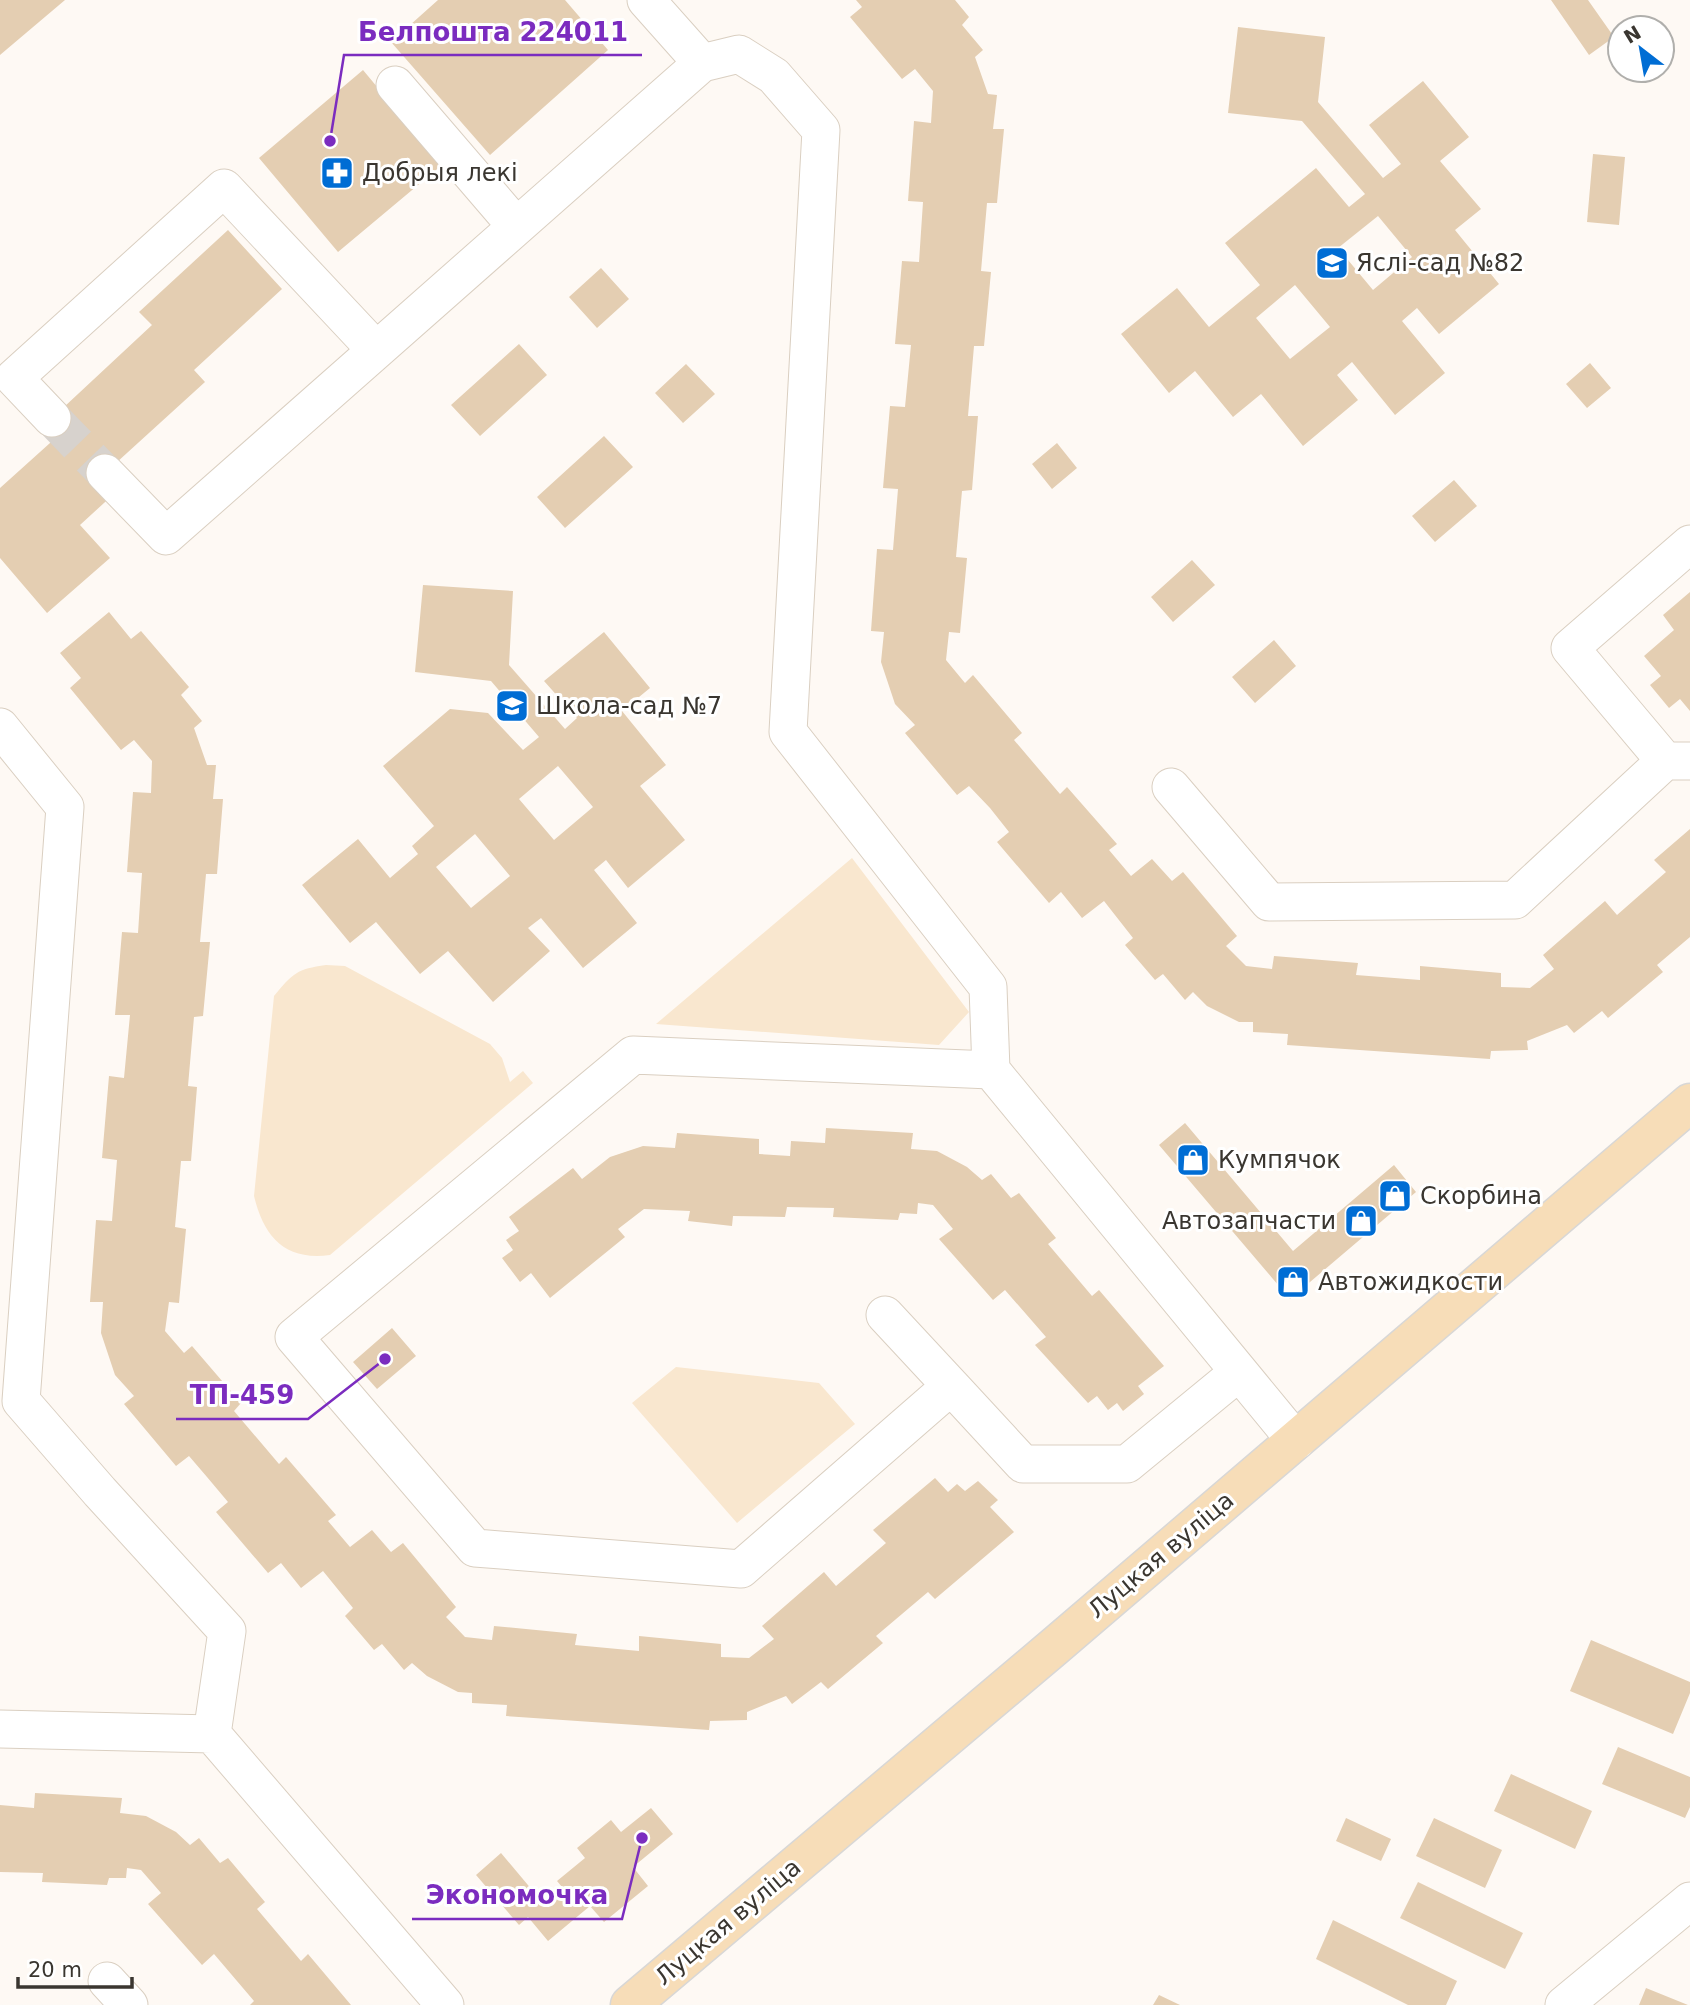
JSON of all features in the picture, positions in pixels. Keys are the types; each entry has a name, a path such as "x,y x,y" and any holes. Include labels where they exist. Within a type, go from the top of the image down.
{"main road":[{"name":"Луцкая вуліца","path":"630,2005 1690,1103"}],"street":[{"path":"646,0 702,63"},
{"path":"105,473 166,536 702,63 739,54 774,76 821,130 788,732 988,987 991,1070 1296,1441"},
{"path":"395,85 516,226"},
{"path":"52,418 14,378 224,188 376,350"},
{"path":"1171,787 1269,902 1515,900 1677,761 1570,648 1690,544"},
{"path":"0,727 65,807 21,1401 227,1631 212,1734"},
{"path":"951,1385 741,1569 475,1548 294,1337 632,1055 991,1070"},
{"path":"885,1315 1023,1464 1127,1464 1239,1372"},
{"path":"0,1729 212,1734 445,2005"},
{"path":"1564,2005 1690,1901"}],"shaded area":[{"path":"852,858 969,1012 939,1045 656,1024"},
{"path":"326,965 345,966 490,1044 502,1058 510,1082 523,1071 533,1083 330,1255 314,1256 289,1250 279,1243 264,1223 254,1196 274,996 296,973"},
{"path":"676,1367 819,1383 855,1424 737,1523 632,1403"}],"building":[{"path":"0,0 65,0 0,55"},
{"path":"438,0 565,0 608,50 490,155 391,42"},
{"path":"856,0 955,0 969,17 962,25 983,50 975,57 988,94 997,95 993,129 1004,129 997,203 987,203 981,271 991,272 984,346 974,346 968,416 978,416 972,490 962,491 956,557 967,558 960,633 949,632 946,660 965,683 973,675 1022,733 1014,740 1060,794 1067,787 1117,844 1109,850 1131,876 1152,859 1172,881 1183,872 1237,936 1226,946 1246,966 1272,969 1274,956 1358,963 1356,975 1420,980 1420,966 1501,973 1501,987 1530,988 1554,969 1543,955 1605,901 1617,915 1666,872 1654,860 1690,829 1690,937 1657,965 1663,972 1608,1018 1602,1011 1574,1033 1567,1025 1527,1041 1528,1050 1491,1051 1490,1059 1287,1045 1288,1034 1253,1032 1253,1022 1239,1022 1207,1006 1193,992 1185,1000 1163,974 1155,980 1125,945 1133,938 1104,901 1082,918 1061,892 1049,903 997,842 1009,832 990,808 969,786 957,795 905,733 915,725 895,704 881,662 884,632 871,631 877,549 893,550 898,489 883,488 890,406 905,407 911,345 895,344 902,261 919,262 923,202 908,201 914,121 931,123 933,91 915,69 902,79 850,17 862,7"},
{"path":"1551,0 1588,0 1606,26 1606,43 1589,55"},
{"path":"1238,27 1325,37 1318,102 1383,178 1401,164 1369,125 1423,81 1469,137 1440,161 1481,209 1455,230 1499,284 1439,334 1417,308 1402,321 1445,373 1395,415 1352,362 1337,375 1358,400 1303,446 1261,394 1233,417 1195,371 1169,393 1121,334 1177,288 1209,327 1260,285 1225,243 1316,168 1349,207 1365,194 1302,121 1228,113","holes":["1378,216 1412,257 1373,290 1338,248","1295,285 1330,327 1290,359 1256,318"]},
{"path":"363,70 442,165 338,252 259,158"},
{"path":"1593,154 1625,157 1619,225 1587,222"},
{"path":"228,230 282,289 194,370 205,382 105,473 116,492 80,525 110,558 47,613 0,558 0,488 60,434 49,421 152,325 139,312"},
{"path":"601,268 629,299 597,328 569,297"},
{"path":"519,344 547,375 480,436 451,405"},
{"path":"1590,363 1611,388 1587,408 1566,384"},
{"path":"686,364 715,394 683,423 655,393"},
{"path":"604,436 633,467 565,528 537,497"},
{"path":"1057,443 1077,468 1052,489 1032,464"},
{"path":"1454,480 1477,506 1435,542 1412,516"},
{"path":"1192,560 1215,585 1173,622 1151,597"},
{"path":"423,585 513,591 509,665 565,729 577,718 544,681 604,632 650,688 622,711 666,765 640,786 685,840 628,888 606,860 594,870 637,923 583,968 541,918 528,928 550,951 493,1002 448,951 420,974 376,922 350,943 302,885 358,839 390,878 418,854 412,846 434,826 383,766 450,709 488,713 523,750 539,737 491,681 415,672","holes":["558,766 593,807 554,840 519,799","475,834 510,876 471,908 436,867"]},
{"path":"1690,592 1690,711 1680,699 1669,708 1650,685 1661,676 1644,656 1674,630 1663,615"},
{"path":"109,612 131,639 141,631 189,687 181,695 202,721 194,728 207,765 216,765 213,799 223,799 217,874 206,874 200,942 210,942 203,1016 194,1017 188,1086 197,1087 191,1161 181,1161 175,1227 186,1229 179,1303 169,1302 165,1331 184,1353 192,1346 241,1403 234,1411 279,1464 286,1457 336,1515 328,1521 350,1547 372,1530 391,1552 403,1543 456,1607 446,1617 465,1637 492,1640 494,1626 577,1634 575,1645 639,1651 639,1636 721,1644 721,1657 749,1658 774,1639 762,1626 824,1572 836,1586 886,1543 873,1530 935,1478 948,1492 957,1484 965,1491 978,1481 998,1500 990,1507 1014,1532 935,1599 928,1592 876,1636 883,1643 828,1689 821,1682 792,1704 786,1696 747,1712 747,1720 710,1721 709,1730 506,1716 507,1705 472,1703 472,1693 458,1692 427,1676 412,1663 404,1670 382,1644 374,1650 345,1616 353,1608 323,1571 301,1588 281,1563 268,1573 216,1512 228,1502 207,1477 189,1456 176,1466 124,1404 134,1396 115,1375 101,1333 103,1302 90,1302 96,1220 112,1221 117,1160 102,1158 109,1076 124,1078 130,1015 115,1015 122,932 138,933 142,873 127,872 133,792 151,793 152,761 134,740 121,750 70,688 81,678 60,653"},
{"path":"1274,640 1296,666 1255,703 1232,677"},
{"path":"1185,1123 1293,1251 1394,1165 1416,1192 1290,1299 1159,1145"},
{"path":"826,1128 913,1133 911,1149 937,1151 967,1167 982,1180 991,1174 1011,1198 1019,1193 1056,1238 1048,1244 1092,1296 1099,1290 1164,1366 1138,1386 1144,1394 1123,1411 1117,1403 1108,1410 1097,1396 1088,1403 1035,1345 1046,1337 1005,1290 993,1300 939,1239 953,1229 933,1205 918,1203 917,1214 900,1213 898,1220 833,1217 834,1208 787,1207 785,1217 733,1216 732,1226 688,1221 690,1211 644,1209 618,1229 625,1237 550,1298 531,1273 520,1282 502,1258 513,1250 506,1240 519,1231 509,1217 573,1168 582,1179 610,1157 643,1146 675,1148 677,1133 759,1139 759,1154 790,1156 791,1141 825,1143"},
{"path":"392,1328 416,1356 377,1389 353,1362"},
{"path":"1591,1640 1690,1682 1690,1693 1673,1734 1570,1691"},
{"path":"1618,1747 1690,1777 1690,1807 1685,1818 1602,1784"},
{"path":"1511,1774 1592,1811 1575,1849 1494,1811"},
{"path":"35,1793 122,1798 120,1813 146,1816 176,1832 190,1845 199,1838 220,1863 228,1858 265,1902 257,1909 301,1961 308,1954 351,2005 250,2005 254,2001 214,1954 202,1965 148,1904 161,1893 141,1870 127,1868 126,1878 109,1878 107,1885 42,1882 43,1873 0,1872 0,1805 34,1808"},
{"path":"651,1808 673,1834 633,1867 648,1886 604,1922 590,1906 548,1941 528,1917 519,1925 476,1875 501,1853 543,1903 562,1887 557,1881 585,1858 577,1848 611,1820 621,1832"},
{"path":"1346,1818 1391,1839 1381,1861 1336,1841"},
{"path":"1434,1818 1502,1850 1485,1888 1416,1856"},
{"path":"1418,1882 1523,1933 1505,1969 1400,1918"},
{"path":"1333,1920 1457,1981 1446,2005 1408,2005 1316,1959"},
{"path":"1646,1988 1688,2005 1639,2005"},
{"path":"1159,1995 1180,2005 1153,2005"}],"tunnel":[{"path":"52,418 105,473"}],"place":[{"name":"Белпошта 224011","path":"330,141"},
{"name":"Добрыя лекі","path":"337,173"},
{"name":"Яслі-сад №82","path":"1332,263"},
{"name":"Школа-сад №7","path":"512,706"},
{"name":"Кумпячок","path":"1193,1160"},
{"name":"Скорбина","path":"1395,1196"},
{"name":"Автозапчасти","path":"1361,1221"},
{"name":"Автожидкости","path":"1293,1282"},
{"name":"ТП-459","path":"385,1359"},
{"name":"Экономочка","path":"642,1838"}]}
